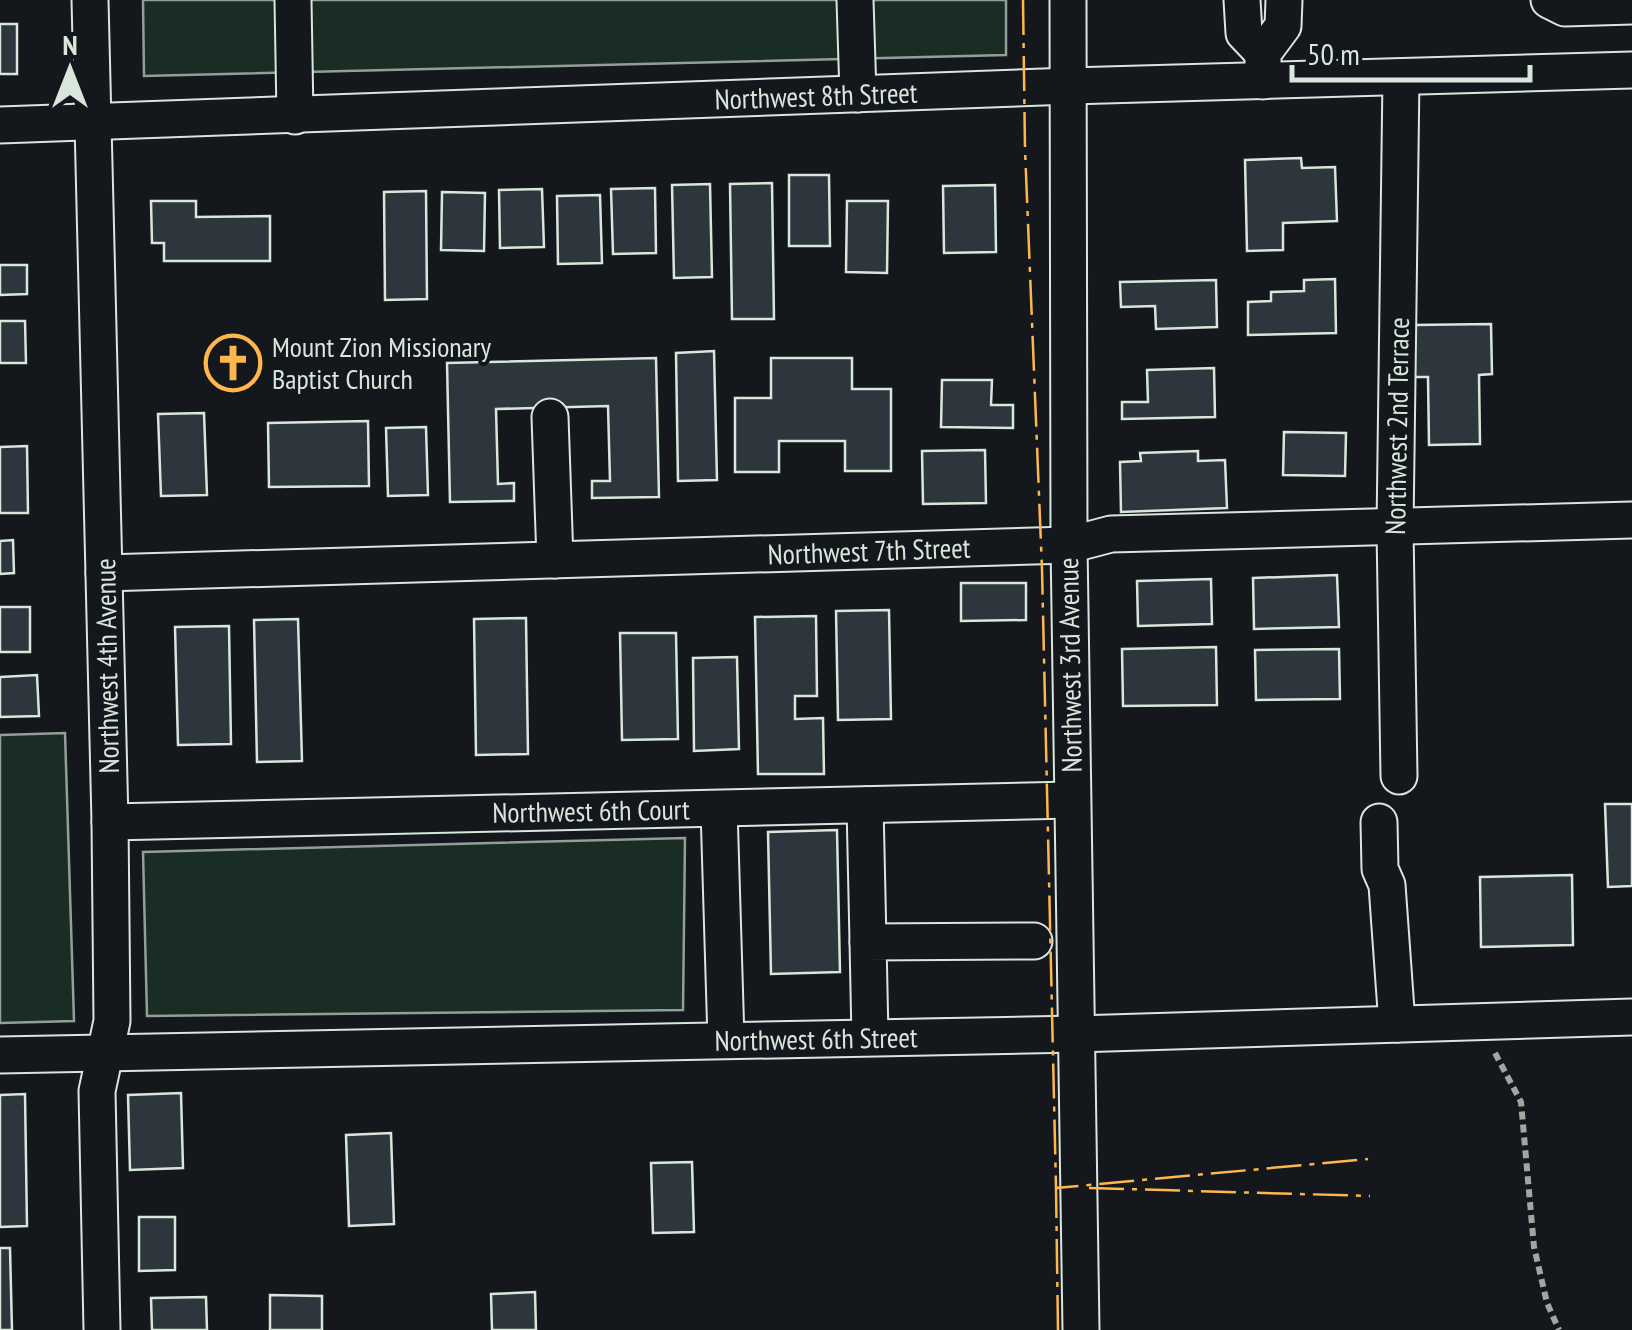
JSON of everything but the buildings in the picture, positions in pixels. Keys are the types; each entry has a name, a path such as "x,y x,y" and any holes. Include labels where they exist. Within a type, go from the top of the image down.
{"street":[{"name":"Northwest 4th Avenue","path":"90,0 112,1021 97,1090 102,1330"},
{"path":"293,0 295,116"},
{"path":"855,0 858,94"},
{"name":"Northwest 3rd Avenue","path":"1068,0 1068,546 1082,1330"},
{"path":"1242,0 1244,33 1263,67"},
{"path":"1263,67 1282,26 1284,0"},
{"path":"1549,0 1565,8 1632,6"},
{"name":"Northwest 8th Street","path":"0,125 1070,86 1263,67 1402,77 1632,70"},
{"name":"Northwest 2nd Terrace","path":"1399,776 1395,528 1402,77"},
{"path":"550,417 555,560"},
{"name":"Northwest 7th Street","path":"104,574 1068,546 1112,534 1632,520"},
{"name":"Northwest 6th Court","path":"110,822 1072,800"},
{"path":"865,805 870,1037"},
{"path":"719,808 726,1040"},
{"path":"1378,822 1380,868 1387,885 1397,1024"},
{"path":"868,942 1034,941"},
{"name":"Northwest 6th Street","path":"0,1055 1076,1034 1632,1017"}],"path":[{"path":"1476,1022 1521,1102 1534,1247 1547,1303 1560,1330"}],"green space":[{"path":"143,0 1006,0 1006,55 144,76"},
{"path":"65,733 74,1021 0,1023 0,735"},
{"path":"685,838 683,1010 147,1016 143,852"}],"power":[{"path":"1023,0 1042,569 1056,1188 1368,1159"},
{"path":"1058,1330 1059,1188"},
{"path":"1089,1188 1370,1196"}],"place":[{"name":"Mount Zion Missionary Baptist Church","path":"233,363"}]}
